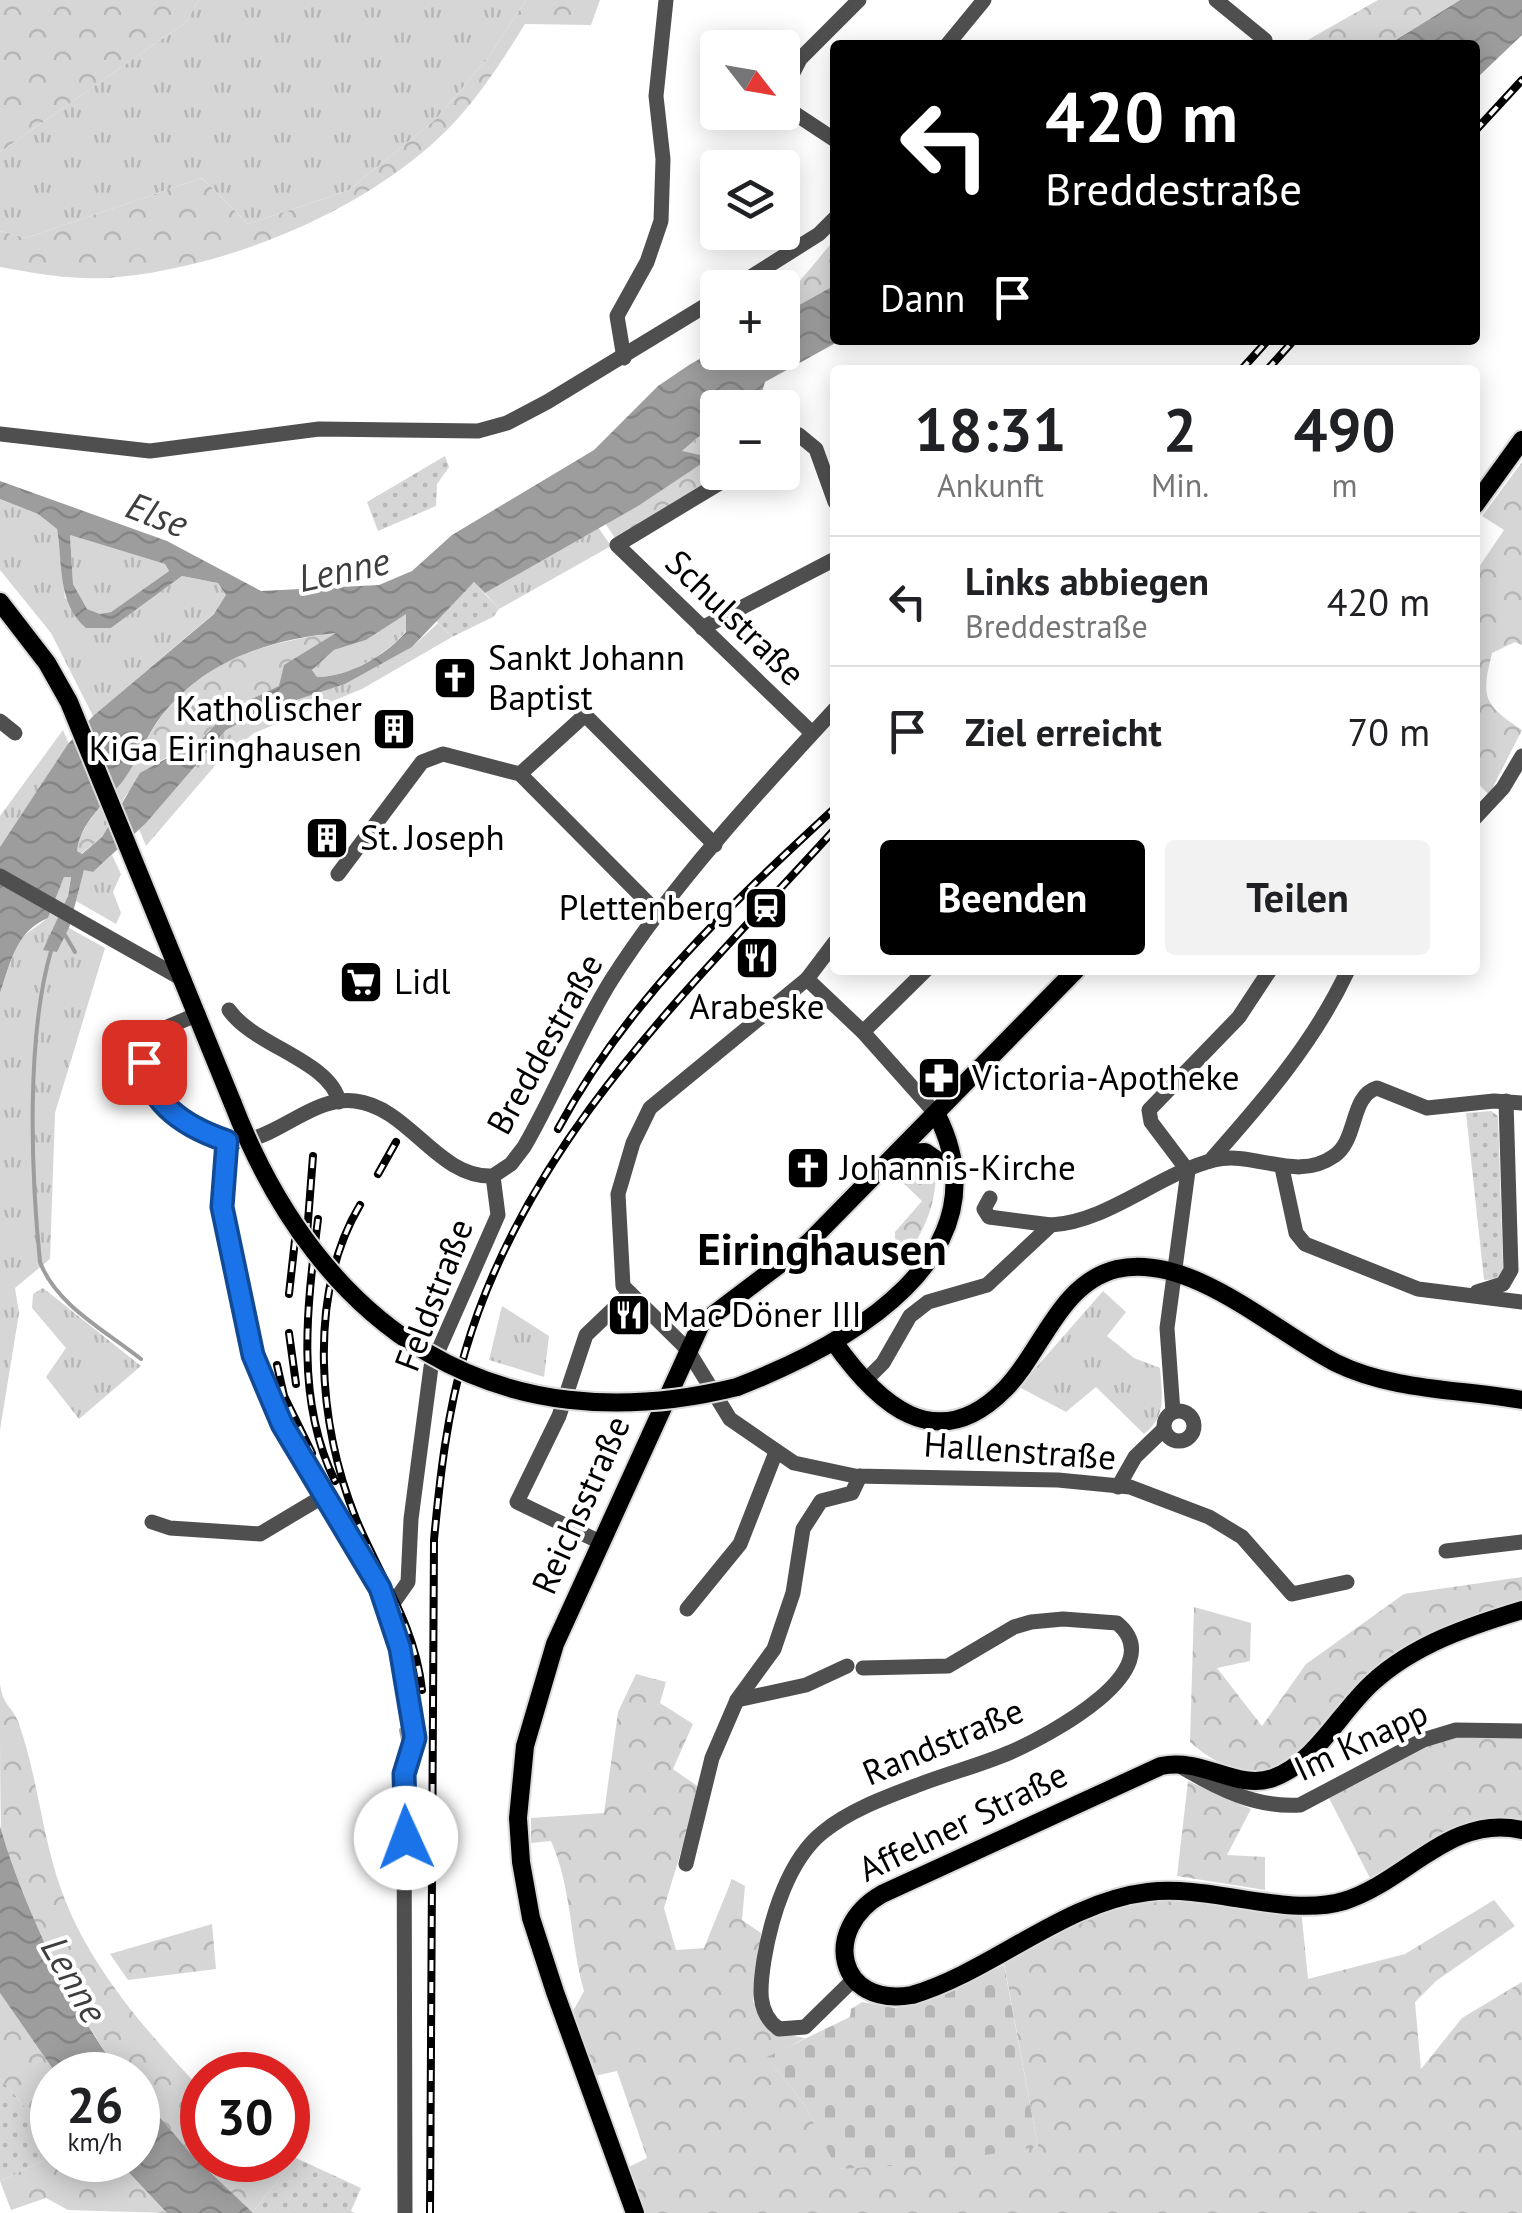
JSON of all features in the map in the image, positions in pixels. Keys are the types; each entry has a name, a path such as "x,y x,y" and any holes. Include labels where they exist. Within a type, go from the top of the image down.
{"main road":[{"path":"1480,497 1522,440"},
{"path":"0,602 47,662 87,743 268,1184 302,1240 339,1285 412,1344 482,1378 549,1397 647,1403 737,1387 784,1369 862,1324 920,1271 950,1222 957,1174 954,1154 936,1115"},
{"name":"Reichsstraße","path":"635,2213 531,1918 518,1818 525,1746 543,1678 600,1542 701,1324 808,1242 1071,975"},
{"path":"898,1154 925,1152 957,1174"},
{"path":"834,1342 883,1402 908,1416 930,1421 964,1416 1006,1388 1055,1318 1101,1275 1132,1267 1175,1274 1218,1292 1347,1368 1423,1386 1522,1400"},
{"path":"1175,1763 1201,1765 1246,1781 1282,1774 1390,1669 1446,1636 1522,1610"},
{"name":"Affelner Straße","path":"854,1979 845,1958 845,1933 854,1916 869,1902 1076,1802 1175,1763"},
{"path":"854,1979 880,1996 924,1991 1093,1908 1146,1892 1200,1891 1315,1905 1340,1902 1454,1838 1493,1828 1522,1830"}],"street":[{"path":"624,358 617,316 647,262 661,221 663,159 656,96 666,0"},
{"path":"800,60 859,0"},
{"path":"951,40 984,0"},
{"path":"1216,0 1265,40"},
{"path":"800,116 830,137"},
{"path":"762,270 830,223"},
{"path":"0,434 150,451 320,429 478,430 506,424 624,358 700,309"},
{"path":"800,436 816,449 830,476"},
{"name":"Schulstraße","path":"709,490 617,546 812,734"},
{"path":"702,628 830,562"},
{"name":"Breddestraße","path":"339,1102 353,1100 379,1108 460,1168 493,1176 512,1164 593,1012 660,915 830,714"},
{"path":"520,774 585,715 715,846"},
{"path":"0,721 15,733"},
{"path":"338,874 431,754 520,774 660,915"},
{"path":"1480,813 1503,788 1522,756"},
{"path":"0,876 184,980"},
{"path":"600,1542 517,1502 559,1416 586,1334 626,1290 618,1194 633,1143 650,1108 807,979 830,949"},
{"path":"863,1032 921,975"},
{"path":"1118,1487 1135,1456 1164,1429 1173,1412 1166,1347 1188,1171 1150,1122 1152,1103 1239,1017 1267,975"},
{"path":"990,1198 984,1209 989,1217 1074,1224 1150,1184 1210,1160 1267,1097 1325,1019 1346,975"},
{"path":"807,979 863,1032 936,1115"},
{"path":"198,1014 158,1031 147,1049 146,1078 167,1108 183,1121 227,1141 263,1135 339,1102 328,1080 259,1038 229,1010"},
{"path":"1210,1160 1236,1158 1282,1168 1320,1163 1336,1156 1351,1135 1363,1096 1377,1088 1427,1108 1514,1102 1512,1270 1503,1284 1473,1294"},
{"path":"227,1141 222,1207 253,1355 282,1424 389,1609 412,1706 414,1750 406,1768 405,2213"},
{"path":"1282,1168 1296,1233 1305,1244 1418,1289 1522,1302"},
{"name":"Feldstraße","path":"389,1609 408,1582 432,1368 496,1221 498,1193 493,1176"},
{"path":"865,1381 884,1363 910,1316 928,1302 987,1284 1050,1224"},
{"name":"Hallenstraße","path":"626,1290 687,1348 730,1419 806,1468 860,1476 1058,1480 1118,1487 1163,1498 1230,1529 1260,1555 1286,1592 1347,1582"},
{"path":"1164,1429 1176,1441 1192,1434 1194,1425 1189,1414 1173,1412"},
{"path":"687,1609 740,1544 776,1452"},
{"path":"686,1864 712,1758 737,1700 774,1649 793,1594 803,1529 821,1501 852,1493 860,1476"},
{"path":"152,1522 170,1528 260,1534 322,1497"},
{"path":"1446,1551 1522,1542"},
{"name":"Randstraße","path":"737,1700 806,1685 855,1667 948,1666 1014,1627 1046,1620 1117,1623 1133,1651 1130,1668 1118,1685 1014,1751 903,1791 850,1814 821,1833 796,1866 779,1903 761,1976 763,2011 779,2029 805,2027 854,1979"},
{"name":"Im Knapp","path":"1175,1763 1250,1800 1290,1806 1337,1787 1423,1740 1456,1730 1522,1731"}],"green space":[{"path":"0,0 199,0 186,22 0,152"},
{"path":"199,0 526,0 487,59 436,119 349,190 248,224 202,178 26,238 0,231 0,152 186,22"},
{"path":"526,0 600,0 591,25 525,24 480,91 449,128 377,186 335,210 244,249 151,273 80,278 0,267 0,231 26,238 202,178 248,224 349,190 436,119 487,59"},
{"path":"1378,0 1460,0 1396,40 1308,40"},
{"path":"830,245 830,288 800,305 800,281"},
{"path":"700,436 700,455 681,452"},
{"path":"445,456 449,467 437,484 436,506 378,531 367,502"},
{"path":"1522,462 1522,645 1515,642 1492,653 1486,690 1492,706 1522,730 1489,795 1480,785 1480,566 1504,530 1482,516"},
{"path":"700,465 701,490 615,538 605,523"},
{"path":"0,499 38,514 57,529 65,598 111,628 182,576 218,583 226,595 224,605 93,716 51,633 0,570"},
{"path":"598,527 611,546 499,609 485,593"},
{"path":"70,535 165,564 169,571 111,612 100,614 86,609 73,584"},
{"path":"474,582 499,609 493,617 452,637 435,620"},
{"path":"406,613 406,631 377,656 354,669 329,676 317,677 312,670 334,650 366,640"},
{"path":"438,623 452,637 362,689 254,733 219,761 146,846 139,829 226,730 263,711 345,684 412,647"},
{"path":"339,632 280,686 229,710 202,739 158,762 126,795 102,837 81,854 76,851 89,822 127,774 158,721 196,682 216,668 262,648"},
{"path":"63,730 69,744 0,847 0,816"},
{"path":"112,855 121,874 113,892 121,913 116,924 76,901 84,869 93,872"},
{"path":"71,876 67,900 44,949 57,952 69,928 105,948 55,1113 50,1259 15,1288 19,1313 0,1430 0,993 18,940 48,918 64,877"},
{"path":"1491,1111 1498,1116 1503,1267 1502,1279 1484,1280 1466,1113"},
{"path":"916,1160 936,1178 932,1204 924,1226 896,1269 895,1232 922,1201 895,1175"},
{"path":"43,1288 141,1366 79,1419 46,1377 66,1348 32,1308 33,1294"},
{"path":"1103,1291 1126,1312 1107,1336 1134,1358 1160,1368 1160,1413 1144,1434 1096,1387 1066,1412 1019,1387"},
{"path":"502,1306 549,1336 544,1377 489,1360"},
{"path":"1522,1577 1522,1603 1446,1629 1283,1766 1258,1771 1234,1768 1190,1742 1194,1607 1251,1623 1250,1661 1217,1668 1262,1726 1306,1664 1404,1594"},
{"path":"636,1674 666,1682 660,1703 693,1724 673,1769 700,1788 664,1908 676,1950 704,1948 732,1879 745,1886 742,1920 761,1933 753,2001 773,2032 805,2038 768,2058 804,2104 838,2169 1038,2147 1003,1958 1097,1912 1152,1896 1301,1909 1308,1979 1405,1954 1494,1900 1515,1926 1436,1981 1415,2002 1421,2069 1462,2018 1522,1982 1522,2213 645,2213 629,2167 647,2158 617,2071 595,2076 572,2013 584,1991 558,1859 551,1841 531,1843 531,1818 604,1813 618,1712"},
{"path":"0,1684 25,1743 54,1869 73,1917 121,1997 180,2066 180,2141 160,2118 160,2052 106,2052 34,1922 1,1830"},
{"path":"1459,1736 1522,1736 1522,1822 1500,1819 1460,1827 1424,1845 1372,1882 1329,1798 1422,1747"},
{"path":"1188,1781 1251,1809 1227,1855 1265,1857 1265,1890 1177,1876"},
{"path":"212,1924 216,1969 128,1980 110,1954"},
{"path":"1004,1965 1038,2147 925,2164 837,2169 804,2104 767,2057 850,2017 851,2009 862,2002 895,2008 926,2001"},
{"path":"0,1993 41,2052 30,2052 30,2113 0,2078"},
{"path":"0,2078 30,2113 30,2167 0,2181"},
{"path":"310,2164 361,2188 351,2211 355,2213 252,2213 277,2182 310,2182"},
{"path":"30,2167 30,2182 138,2182 167,2213 68,2210 46,2198 11,2210 0,2181"},
{"path":"220,2182 277,2182 252,2213"}],"water":[{"path":"1460,0 1522,0 1522,35 1480,75 1480,40 1396,40"},
{"path":"830,288 830,345 800,363 800,305"},
{"path":"700,359 700,370 787,370 765,382 762,390 700,390 700,436 682,451 700,455 700,465 638,506 485,593 474,582 412,647 345,684 263,711 226,730 146,823 93,872 84,870 69,928 57,952 43,950 68,896 71,877 64,877 48,918 28,931 16,949 0,993 0,847 68,744 93,716 214,614 226,595 218,583 182,576 111,628 86,628 66,595 57,529 38,514 0,499 0,481 167,541 261,591 379,585 412,571 452,535 594,450 658,386","holes":["70,535 165,564 169,571 111,612 100,614 87,609 73,584","406,614 406,632 388,649 354,669 317,677 312,670 334,650 366,640","336,633 284,665 279,686 229,710 202,739 140,773 102,837 82,854 77,851 88,822 127,775 157,722 193,684 214,669 260,648"]},
{"path":"0,1826 51,1956 105,2052 41,2052 0,1993"},
{"path":"160,2118 180,2141 180,2182 220,2182 253,2213 167,2213 138,2182 160,2182"}],"waterway":[{"path":"65,935 75,952"},
{"path":"51,951 37,1023 34,1064 34,1188 40,1262 47,1277 70,1304 141,1359"},
{"path":"401,1730 406,1753"}],"railway":[{"path":"1480,126 1522,80"},
{"path":"1246,365 1264,345"},
{"path":"1272,365 1290,345"},
{"path":"558,1129 585,1082 648,997 719,919 830,813"},
{"path":"430,2213 434,1540 445,1445 465,1352 493,1275 529,1203 571,1135 670,1009 830,834"},
{"path":"378,1174 396,1142"},
{"path":"307,1234 313,1156"},
{"path":"360,1205 343,1240 325,1319 327,1402 343,1482 412,1644 422,1690"},
{"path":"318,1219 308,1319 309,1386 322,1450 335,1481"},
{"path":"289,1294 297,1222"},
{"path":"289,1333 296,1384"},
{"path":"277,1365 284,1396 312,1453"}],"place":[{"name":"Sankt Johann Baptist","path":"455,678"},
{"name":"Katholischer KiGa Eiringhausen","path":"394,729"},
{"name":"St. Joseph","path":"327,838"},
{"name":"Plettenberg","path":"766,908"},
{"name":"Arabeske","path":"757,958"},
{"name":"Lidl","path":"361,982"},
{"name":"Victoria-Apotheke","path":"939,1078"},
{"name":"Johannis-Kirche","path":"808,1168"},
{"name":"Mac Döner III","path":"629,1315"}],"district":[{"name":"Eiringhausen","path":"822,1249"}],"route":[{"path":"144,1062 148,1084 167,1108 183,1121 227,1141 222,1207 253,1355 282,1424 389,1609 408,1682 415,1738 404,1774 406,1838"}],"water label":[{"name":"Else","path":"157,515"},
{"name":"Lenne","path":"344,570"},
{"name":"Lenne","path":"74,1980"}]}
